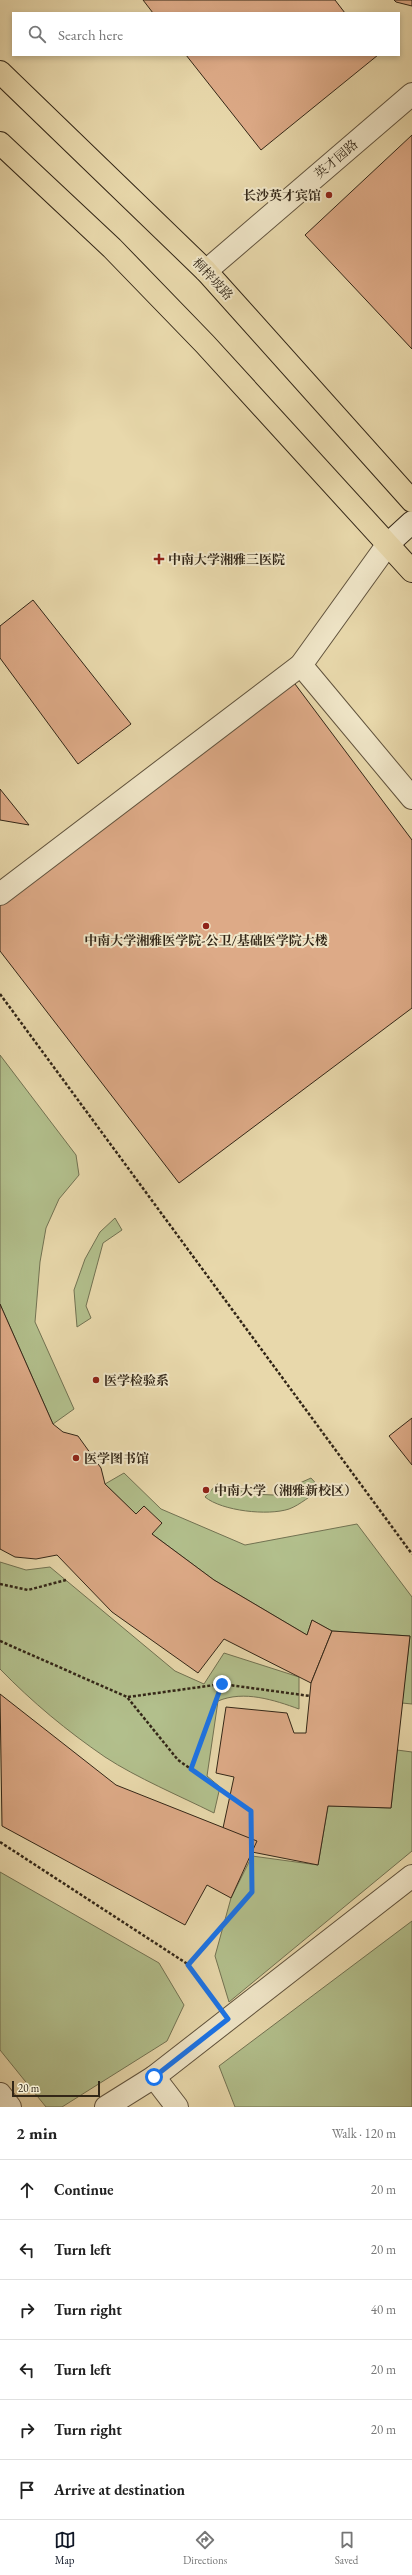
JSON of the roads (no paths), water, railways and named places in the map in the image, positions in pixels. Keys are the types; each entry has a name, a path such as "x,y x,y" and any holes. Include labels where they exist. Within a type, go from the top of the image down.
{"main road":[{"name":"桐梓坡路","path":"0,72 206,271 412,501"},
{"path":"0,143 112,248 412,571"}],"street":[{"name":"英才园路","path":"206,271 412,94"},
{"path":"0,894 302,665 388,544 412,522"},
{"path":"302,665 412,798"},
{"path":"106,2107 154,2077 412,1876"},
{"path":"154,2077 177,2107"},
{"path":"0,2094 10,2107"}],"place":[{"name":"长沙英才宾馆","path":"329,195"},
{"name":"中南大学湘雅三医院","path":"159,559"},
{"name":"中南大学湘雅医学院-公卫/基础医学院大楼","path":"206,926"},
{"name":"医学检验系","path":"96,1380"},
{"name":"医学图书馆","path":"76,1458"},
{"name":"中南大学（湘雅新校区）","path":"206,1490"}]}
